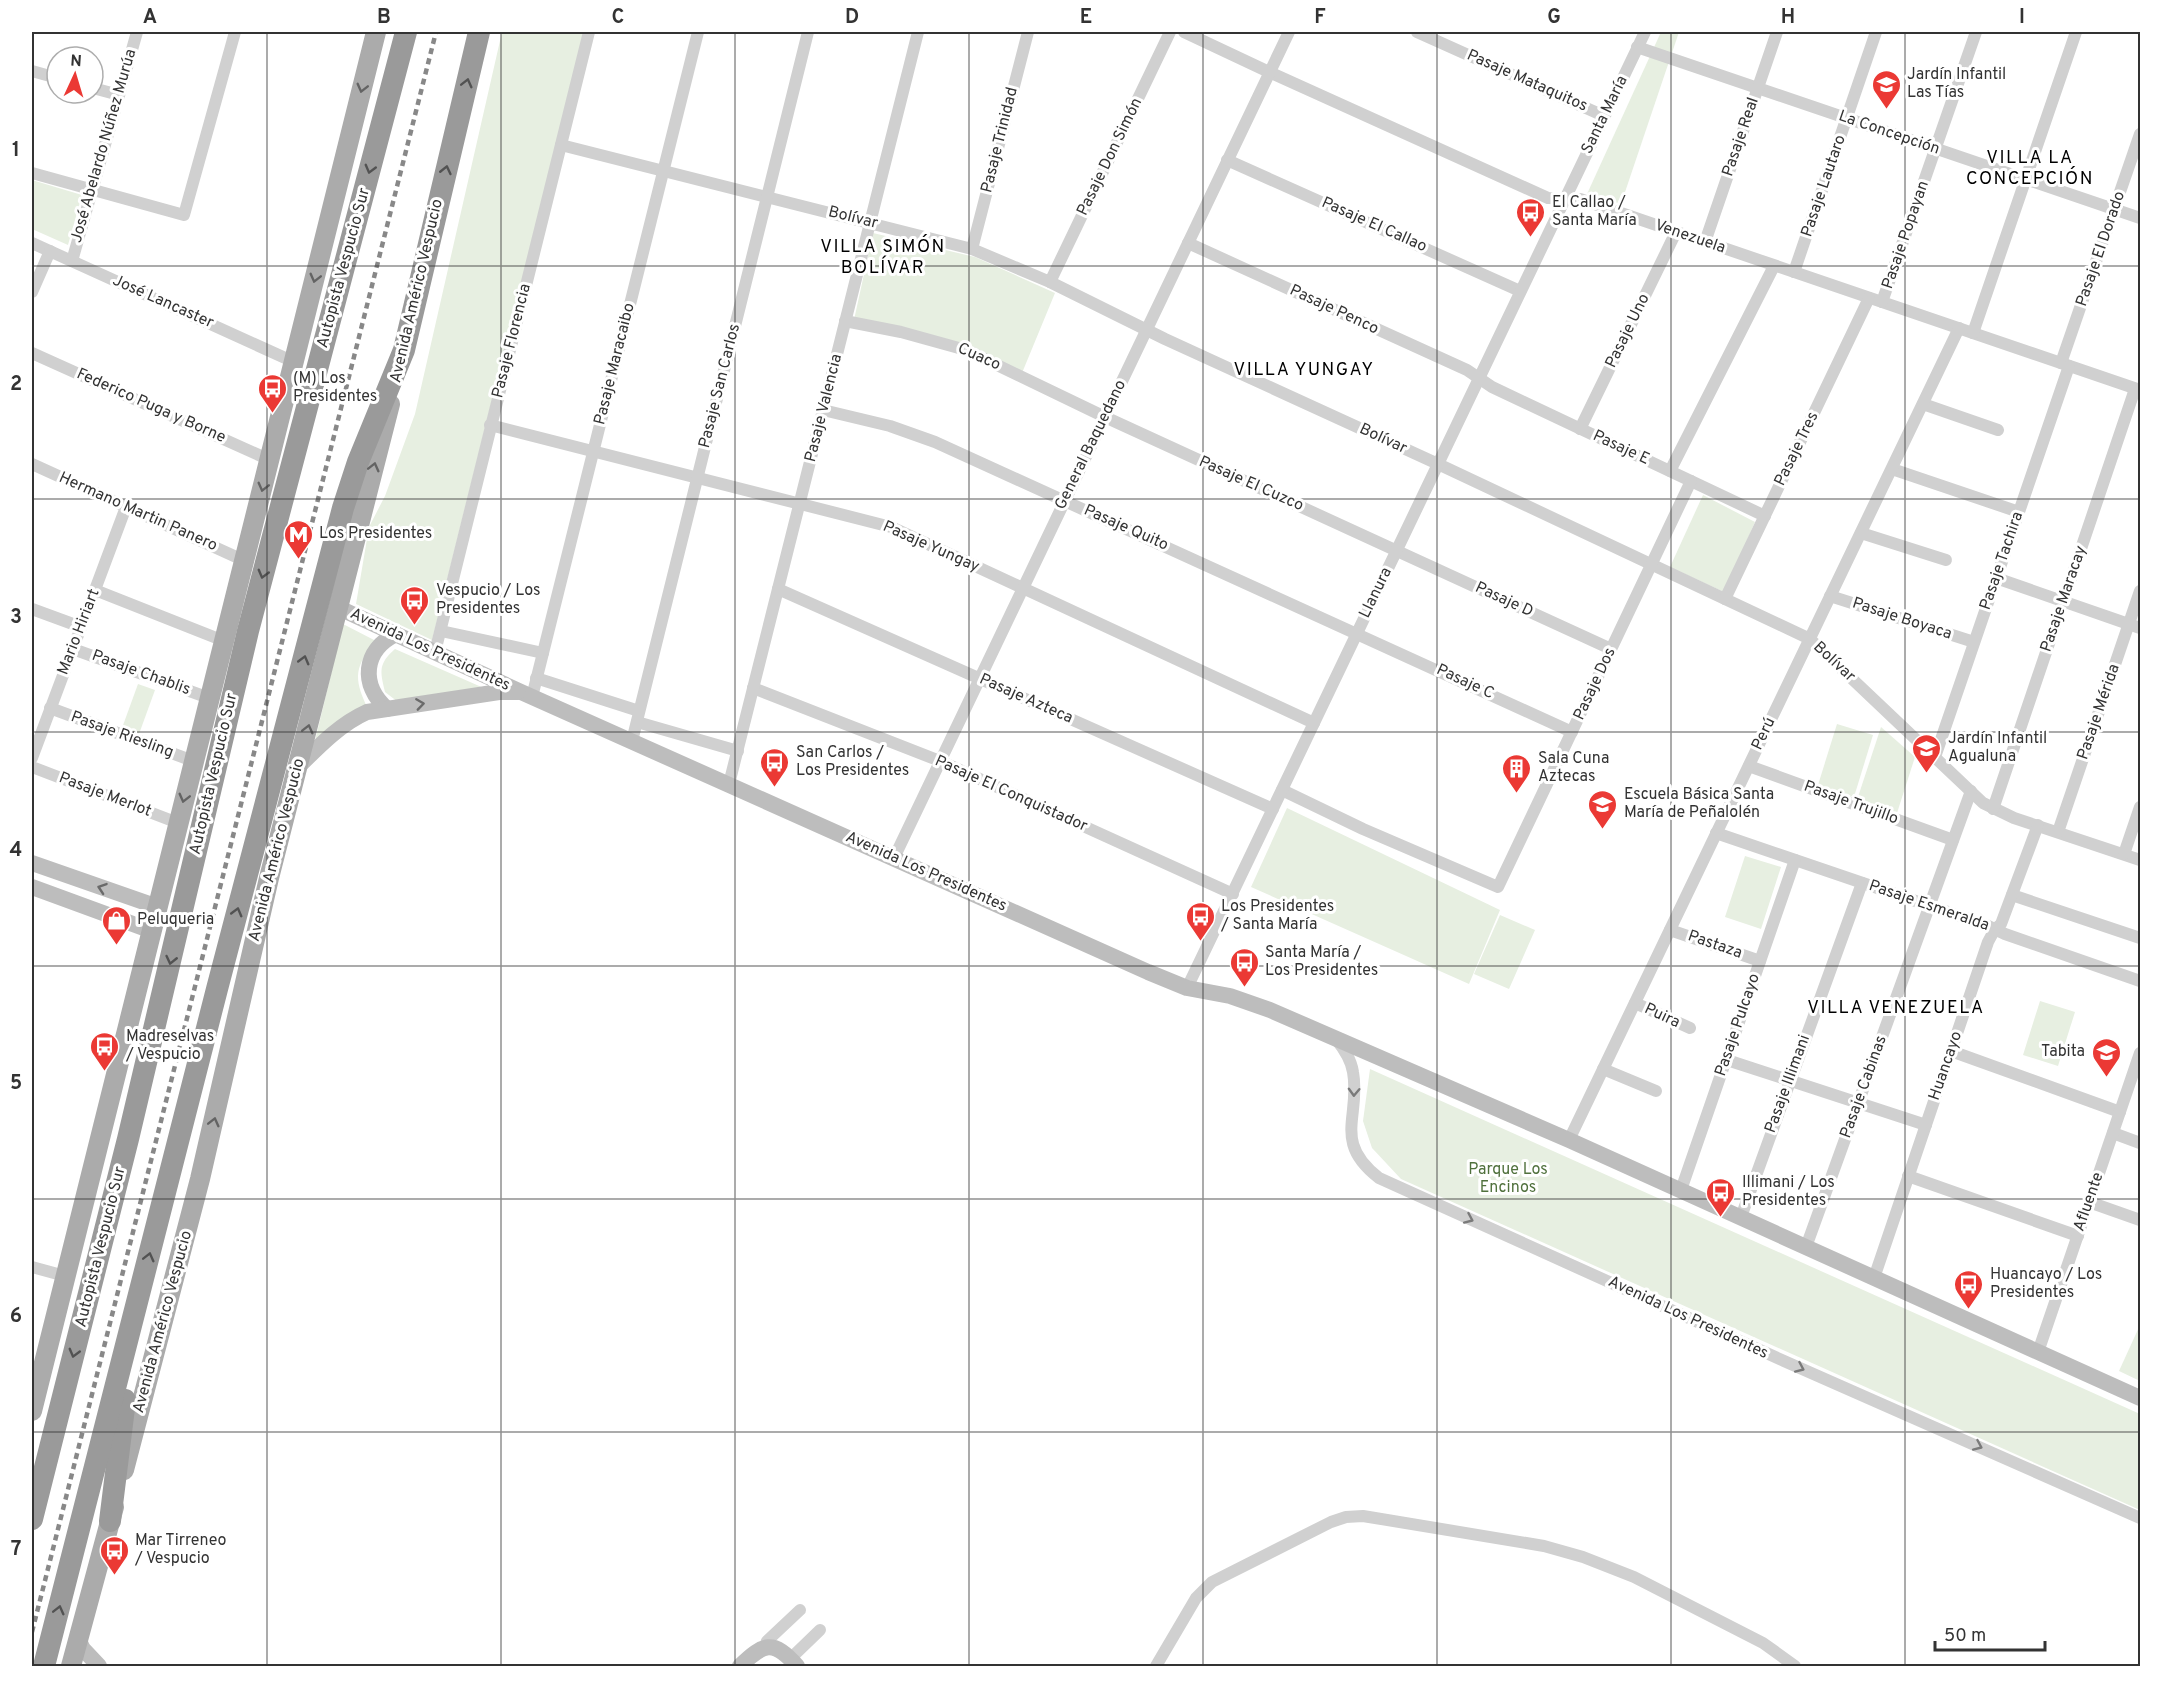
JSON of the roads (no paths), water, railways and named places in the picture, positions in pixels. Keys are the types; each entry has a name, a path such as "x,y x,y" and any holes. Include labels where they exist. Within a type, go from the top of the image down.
{"highway":[{"name":"Autopista Vespucio Sur","path":"32,1519 128,1140 248,631 406,32"},
{"name":"Avenida Américo Vespucio","path":"404,350 480,32"},
{"path":"44,1666 343,508 358,462 404,350"},
{"path":"110,1521 134,1313"}],"main road":[{"path":"32,1411 376,32"},
{"name":"Avenida Américo Vespucio","path":"71,1666 200,1179 254,940 404,350"}],"street":[{"name":"José Abelardo Núñez Murúa","path":"72,261 137,32"},
{"path":"32,173 184,215 235,32"},
{"name":"Pasaje Florencia","path":"435,652 589,32"},
{"name":"Pasaje Maracaibo","path":"527,694 536,678 543,653 698,32"},
{"name":"Pasaje San Carlos","path":"632,741 808,32"},
{"name":"Pasaje Valencia","path":"729,784 918,32"},
{"name":"Pasaje Trinidad","path":"972,249 1028,32"},
{"name":"Pasaje Don Simón","path":"1050,282 1170,32"},
{"name":"Venezuela","path":"1184,32 1548,198 1580,200 2138,389"},
{"name":"General Baquedano","path":"894,858 1289,32"},
{"name":"Pasaje Mataquitos","path":"1417,32 1604,116"},
{"name":"Santa María","path":"1565,199 1645,32"},
{"name":"Pasaje Real","path":"1705,242 1777,32"},
{"name":"Pasaje Lautaro","path":"1794,272 1876,32"},
{"name":"Pasaje Popayan","path":"1882,302 1976,32"},
{"path":"1973,333 2076,32"},
{"name":"La Concepción","path":"1637,47 2140,218"},
{"path":"105,91 118,95"},
{"name":"Pasaje El Dorado","path":"2065,365 2140,134"},
{"name":"Bolívar","path":"561,145 972,249 1050,282 1176,344 1810,639 1992,809 2140,860"},
{"name":"Pasaje El Callao","path":"1227,160 1521,291"},
{"name":"Llanura","path":"1187,988 1565,199"},
{"name":"Pasaje Uno","path":"1580,429 1676,232"},
{"name":"José Lancaster","path":"32,243 294,362"},
{"name":"Pasaje Penco","path":"1188,243 1467,370 1479,378"},
{"name":"José Abelardo Núñez Murúa","path":"32,292 50,251"},
{"path":"1670,471 1774,266"},
{"name":"Pasaje Tres","path":"1725,599 1869,298"},
{"name":"Cuaco","path":"845,321 901,332 966,350 1105,417"},
{"name":"Perú","path":"1569,1140 1959,328"},
{"name":"Federico Puga y Borne","path":"32,353 270,460"},
{"name":"Pasaje Tachira","path":"1935,757 2019,512 2065,365"},
{"name":"Pasaje E","path":"1479,378 1492,387 1765,516"},
{"name":"Pasaje Maracay","path":"1992,809 2138,389"},
{"path":"1923,404 1998,430"},
{"name":"Pasaje Quito","path":"823,410 921,436 1357,633"},
{"name":"Pasaje El Cuzco","path":"1105,417 1397,550"},
{"name":"Pasaje Yungay","path":"490,426 891,527 1022,590 1314,723"},
{"name":"Hermano Martin Panero","path":"32,464 245,561"},
{"path":"1892,469 2019,512"},
{"name":"Pasaje Dos","path":"1282,790 1363,829 1498,887 1691,481"},
{"name":"Mario Hiriart","path":"32,758 34,741 51,708 126,507"},
{"path":"1861,533 1946,561"},
{"name":"Pasaje D","path":"1397,550 1611,649"},
{"path":"1996,578 2135,626"},
{"name":"Pasaje Azteca","path":"778,589 1273,809"},
{"path":"95,590 224,641"},
{"name":"Pasaje Mérida","path":"2058,832 2135,626 2140,591"},
{"name":"Pasaje Boyaca","path":"1830,596 1974,642"},
{"name":"Avenida Los Presidentes","path":"339,608 1148,972 1187,988 1245,1001 1335,1038 1681,1190 2140,1398"},
{"path":"32,609 81,627"},
{"path":"441,631 543,653"},
{"name":"Pasaje C","path":"1357,633 1572,732"},
{"path":"387,709 372,690 369,673 376,649 396,634"},
{"name":"Pasaje Chablis","path":"73,649 209,698"},
{"path":"536,678 738,751"},
{"name":"Pasaje El Conquistador","path":"753,688 940,761 1233,894"},
{"name":"Avenida Los Presidentes","path":"298,767 334,733 354,718 372,711 499,692 527,694"},
{"name":"Pasaje Riesling","path":"51,708 194,761"},
{"name":"Pasaje Trujillo","path":"1749,766 1953,840"},
{"name":"Pasaje Merlot","path":"32,767 178,823"},
{"name":"Pasaje Cabinas","path":"1806,1247 1971,791"},
{"path":"2124,854 2140,807"},
{"name":"Huancayo","path":"1874,1278 1988,942 1995,929 2001,924 2038,825"},
{"name":"Pasaje Esmeralda","path":"1716,833 2140,981"},
{"name":"Pasaje Pulcayo","path":"1681,1190 1795,860"},
{"path":"32,863 158,907"},
{"name":"Pasaje Illimani","path":"1740,1217 1862,883"},
{"path":"32,887 152,931"},
{"path":"2012,895 2140,938"},
{"name":"Pastaza","path":"1670,930 1761,961"},
{"name":"Puira","path":"1635,1003 1690,1028"},
{"name":"Avenida Los Presidentes","path":"1335,1038 1349,1058 1353,1073 1354,1099 1350,1128 1355,1148 1365,1165 1386,1182 2140,1518"},
{"path":"1951,1051 2120,1112"},
{"name":"Afluente","path":"2038,1352 2120,1112 2137,1072 2140,1053"},
{"path":"1727,1060 1926,1125"},
{"path":"1604,1069 1656,1091"},
{"path":"2113,1133 2140,1143"},
{"path":"1908,1176 2078,1236"},
{"path":"2089,1202 2140,1220"},
{"path":"32,1267 65,1276"},
{"path":"1156,1666 1196,1598 1212,1582 1331,1522 1363,1515 1544,1546 1582,1557 1634,1577 1763,1643 1796,1666"},
{"path":"768,1647 767,1641 800,1610"},
{"path":"740,1666 754,1653 768,1647 779,1649 790,1664 820,1630"},
{"path":"78,1639 83,1649 99,1666"}],"railway":[{"path":"32,1632 436,32"}],"place":[{"name":"Jardín Infantil Las Tías","path":"1886,110"},
{"name":"El Callao / Santa María","path":"1531,238"},
{"name":"(M) Los Presidentes","path":"272,414"},
{"name":"Los Presidentes","path":"298,560"},
{"name":"Vespucio / Los Presidentes","path":"415,626"},
{"name":"Jardín Infantil Agualuna","path":"1927,774"},
{"name":"San Carlos / Los Presidentes","path":"775,788"},
{"name":"Sala Cuna Aztecas","path":"1517,794"},
{"name":"Escuela Básica Santa María de Peñalolén","path":"1603,830"},
{"name":"Los Presidentes / Santa María","path":"1200,942"},
{"name":"Peluqueria","path":"116,946"},
{"name":"Santa María / Los Presidentes","path":"1244,988"},
{"name":"Madreselvas / Vespucio","path":"105,1072"},
{"name":"Tabita","path":"2106,1078"},
{"name":"Illimani / Los Presidentes","path":"1721,1218"},
{"name":"Huancayo / Los Presidentes","path":"1969,1310"},
{"name":"Mar Tirreneo / Vespucio","path":"114,1576"}],"district":[{"name":"VILLA LA CONCEPCIÓN","path":"2030,168"},
{"name":"VILLA SIMÓN BOLÍVAR","path":"883,257"},
{"name":"VILLA YUNGAY","path":"1304,370"},
{"name":"VILLA VENEZUELA","path":"1896,1008"}],"park label":[{"name":"Parque Los Encinos","path":"1508,1179"}]}
